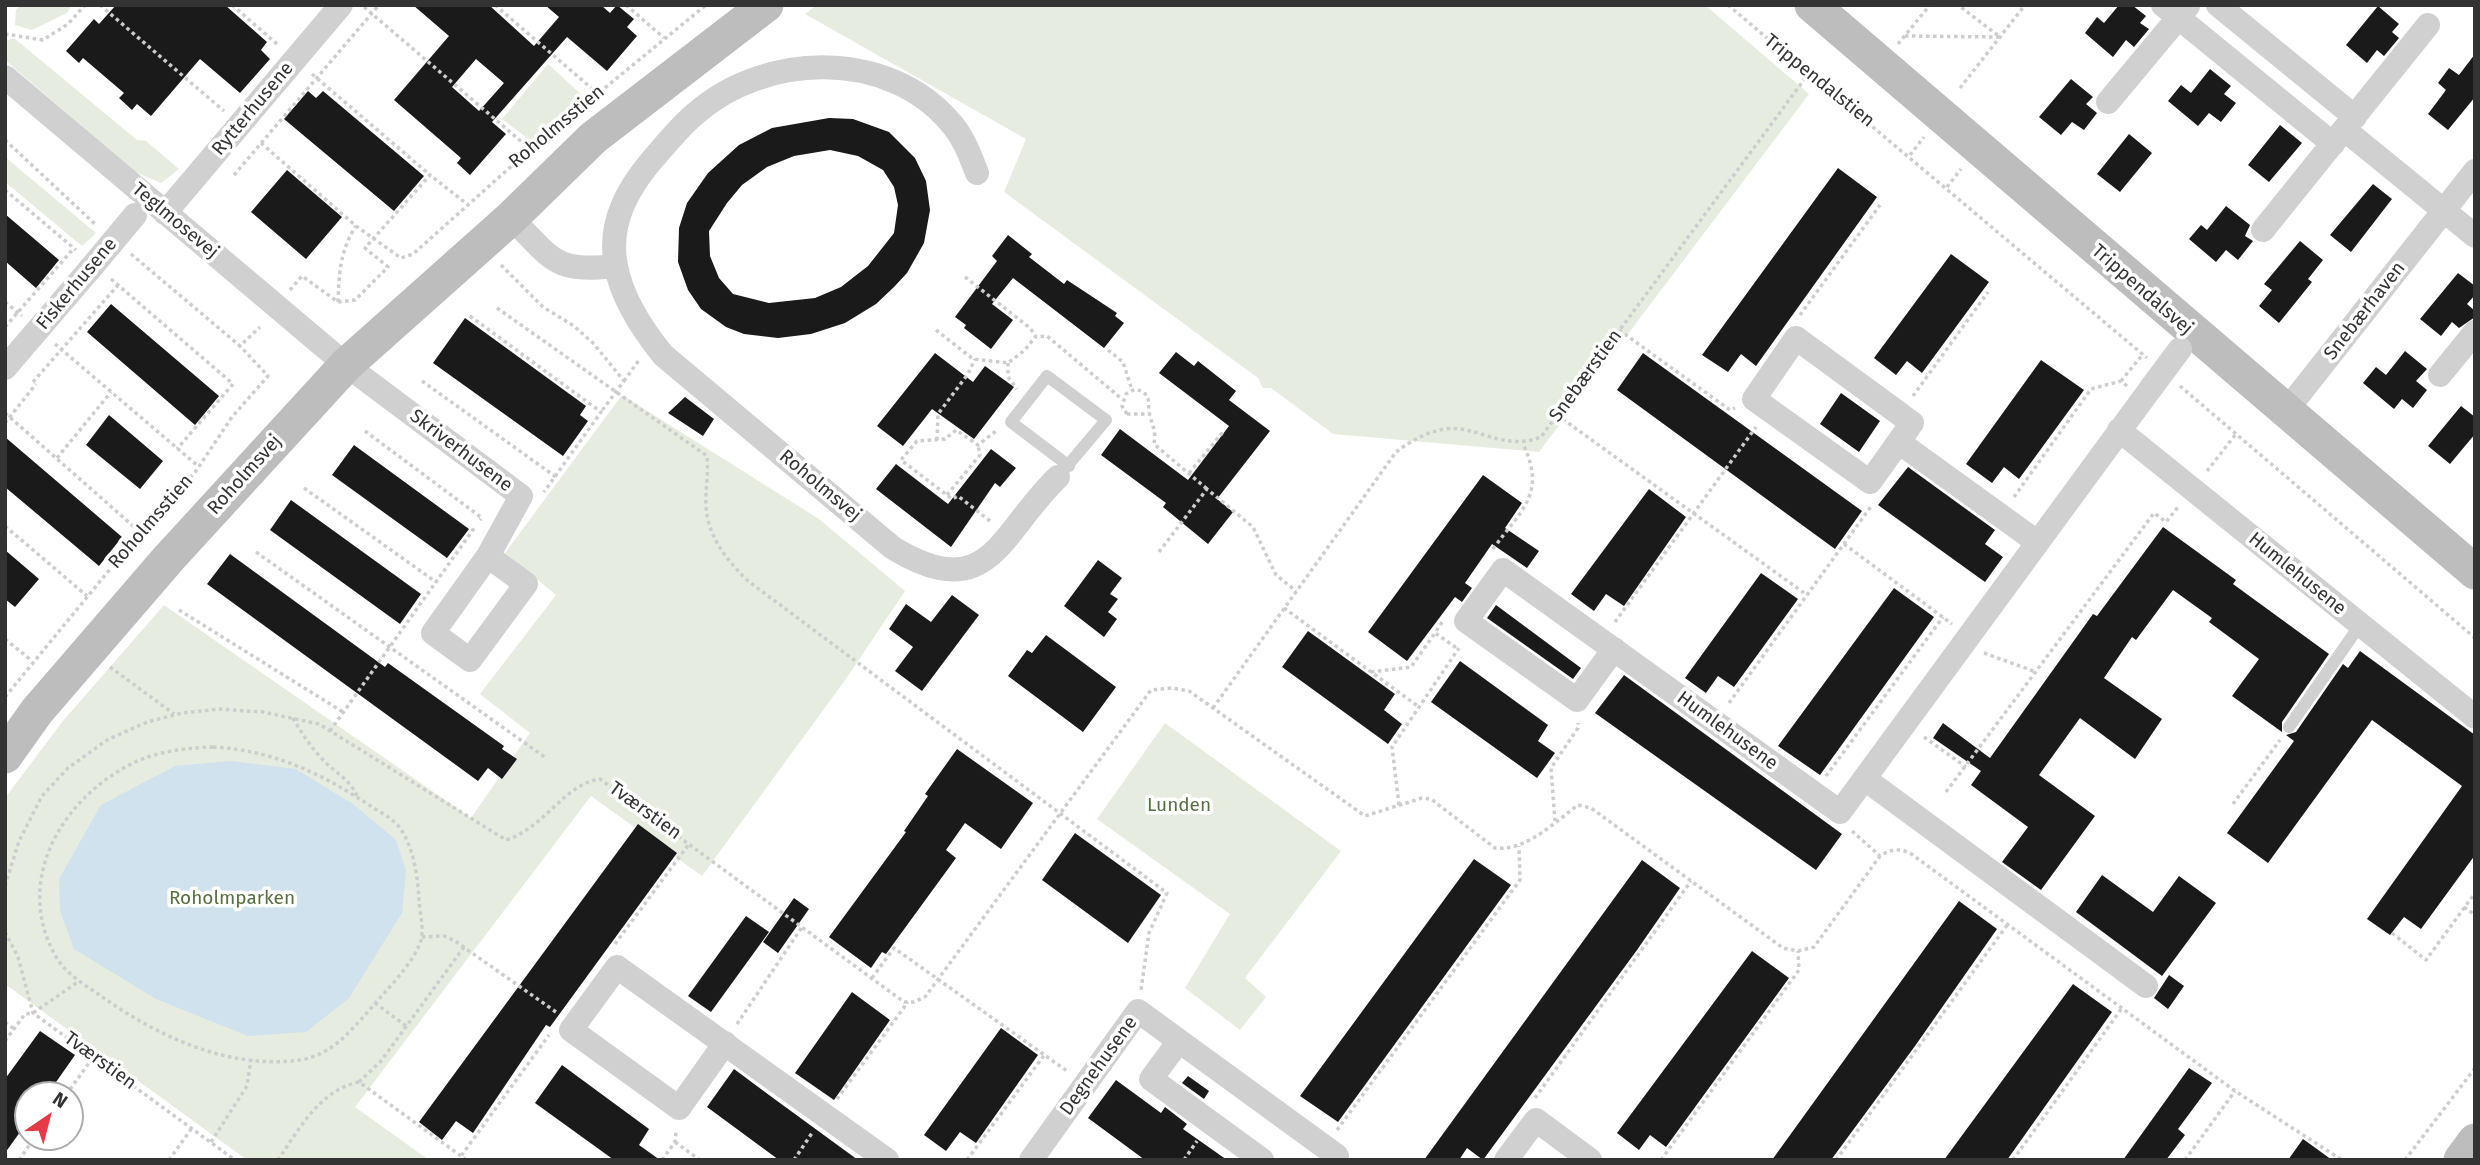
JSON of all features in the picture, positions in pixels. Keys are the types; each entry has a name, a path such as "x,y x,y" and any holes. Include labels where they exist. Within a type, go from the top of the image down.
{"street":[{"name":"Rytterhusene","path":"150,209 240,124 341,5"},
{"name":"Roholmsvej","path":"5,755 37,711 90,649 346,365 511,218 593,138 766,5"},
{"name":"Trippendalsvej","path":"1812,5 2186,341 2286,411 2475,572"},
{"path":"2218,5 2344,130"},
{"path":"2108,102 2176,9 2344,130 2475,236"},
{"path":"2263,230 2428,25"},
{"name":"Roholmsvej","path":"977,173 966,146 951,122 929,101 907,87 846,68 813,66 778,72 738,86 696,113 633,182 621,206 616,235 616,266 644,331 663,355 893,548 917,563 941,569 970,567 993,556 1037,497 1064,472"},
{"name":"Teglmosevej","path":"5,77 150,209 346,365"},
{"name":"Snebærhaven","path":"2286,411 2475,171"},
{"name":"Fiskerhusene","path":"5,368 93,267 150,209"},
{"path":"511,218 554,260 562,264 586,269 616,266"},
{"path":"2440,375 2475,332"},
{"path":"1796,338 1912,423 1870,482 1762,404 1796,338"},
{"path":"1840,812 2119,430 2156,389 2186,341"},
{"name":"Skriverhusene","path":"346,365 522,496 488,556"},
{"name":"Humlehusene","path":"2119,430 2475,717"},
{"path":"1900,443 2037,542"},
{"name":"Humlehusene","path":"1474,626 1466,621 1503,570 1840,812"},
{"path":"1474,626 1577,700 1608,645"},
{"path":"1865,779 2146,986"},
{"path":"725,1043 679,1108 571,1030 617,967 725,1043 887,1160"},
{"name":"Degnehusene","path":"1031,1160 1138,1011 1329,1154"},
{"path":"1179,1041 1151,1079 1262,1160"},
{"path":"1506,1160 1536,1120 1590,1160"},
{"path":"2462,1160 2475,1141"}],"lane":[{"path":"1047,376 1105,419 1064,472 1011,422 1047,376"},
{"path":"2290,727 2360,625"}],"path":[{"path":"5,34 43,40 68,24 85,5"},
{"path":"100,5 240,124"},
{"path":"232,5 467,204"},
{"path":"363,5 530,149"},
{"path":"234,174 379,5"},
{"path":"495,5 597,93"},
{"path":"625,5 664,38"},
{"name":"Roholmsstien","path":"373,239 401,258 413,254 530,149 706,5"},
{"name":"Trippendalstien","path":"1728,5 1910,155 2152,362"},
{"path":"1881,65 1930,5"},
{"path":"1958,5 2000,37"},
{"path":"1960,88 2025,5"},
{"path":"1905,36 2000,37"},
{"name":"Snebærstien","path":"1213,708 1396,452 1418,437 1448,428 1523,444 1541,437 1809,73"},
{"path":"1910,155 1926,135"},
{"path":"261,143 373,239"},
{"path":"1947,187 1963,167"},
{"path":"289,292 302,276 338,302 355,300 388,267 365,248 430,175"},
{"path":"5,190 233,384 177,449"},
{"path":"1796,338 1800,314 1880,205"},
{"path":"338,302 339,268 345,244 356,226"},
{"path":"480,245 543,307 574,326 594,344 624,381 539,498"},
{"path":"5,327 74,248"},
{"path":"965,277 1030,328 1036,337"},
{"path":"5,423 62,350 118,285"},
{"path":"1900,414 1989,292"},
{"path":"5,302 199,466"},
{"path":"497,308 707,456 709,472 706,506 713,538 727,560 748,581 1167,893 1149,933 1138,1011"},
{"path":"470,316 601,412"},
{"path":"936,330 975,359 1008,363 1030,346 1036,337"},
{"path":"1619,330 1730,410 1762,404"},
{"path":"1036,337 1047,336 1123,400 1127,414"},
{"name":"Roholmsstien","path":"5,697 32,661 199,466 232,417 268,376 240,346"},
{"path":"1108,350 1123,362 1132,390"},
{"path":"2121,381 2143,354"},
{"path":"937,440 938,414 968,374 975,359"},
{"path":"1008,363 1008,377 1018,388 1010,398"},
{"path":"422,380 556,477"},
{"path":"2000,516 2091,389 2121,381 2156,389 2236,433 2475,638"},
{"path":"1123,400 1132,390"},
{"path":"1132,390 1148,395 1151,401 1149,414 1156,428 1154,444 1253,527 1276,575 1296,591"},
{"path":"57,459 111,392"},
{"path":"1608,645 1762,404"},
{"path":"5,413 141,533"},
{"path":"1105,419 1127,414 1149,414"},
{"path":"1557,415 1807,595"},
{"path":"978,445 1002,426"},
{"path":"947,495 980,455 978,445 956,430 945,439 917,441 901,460 952,499 958,496 1008,536"},
{"path":"330,731 482,518 365,431"},
{"path":"1189,473 1223,432"},
{"path":"2218,456 2236,433"},
{"path":"1715,723 1874,502 1870,482"},
{"path":"304,488 436,582"},
{"path":"1159,552 1207,489"},
{"path":"1946,792 1967,768 2154,513 2166,522 2193,490"},
{"path":"5,526 87,596"},
{"path":"1844,544 1943,617 1973,649 2036,672"},
{"path":"256,552 546,758"},
{"path":"1284,608 1419,707"},
{"path":"179,610 343,712"},
{"path":"1814,793 1943,617"},
{"path":"1399,805 1392,747 1474,626"},
{"path":"1371,672 1411,667 1435,633"},
{"path":"5,639 32,661"},
{"path":"90,649 130,684 176,715"},
{"path":"794,1160 908,1002 925,997 1059,811 1151,690 1172,688 1189,691 1366,816 1422,798 1431,799 1495,848 1507,850 1519,846 1577,805 1591,808 1783,948 1798,951 1814,947 1880,856 1889,850 1910,853 2235,1091 2342,1160"},
{"path":"1555,821 1551,768 1578,728 1577,700"},
{"name":"Tværstien","path":"5,886 19,841 42,796 68,768 107,740 148,722 219,709 293,718 319,724 506,840 526,833 584,781 600,779 908,1002"},
{"path":"293,718 325,762 353,785 358,798"},
{"path":"1905,723 1967,768"},
{"path":"2233,804 2290,727"},
{"path":"185,748 241,748 272,755 305,768 358,798 397,823 402,831 417,875 422,937 416,950 374,1003 341,1040 323,1054 299,1060 251,1059 164,1037 79,981 57,959 46,936 39,910 38,885 44,862 67,818 104,781 134,763 185,748"},
{"path":"1840,812 1849,828 1880,856"},
{"path":"1329,1154 1520,880 1519,846"},
{"path":"1536,1120 1531,1105 1691,881"},
{"path":"2392,933 2426,960 2475,893"},
{"path":"2464,907 2475,915"},
{"path":"1836,1160 2008,924"},
{"path":"725,1043 802,927"},
{"path":"5,932 18,957 33,1013"},
{"path":"422,937 444,936 464,947 575,1025"},
{"path":"278,1160 321,1101 344,1085 359,1082 381,1060 464,947"},
{"path":"872,978 894,948 939,977 1085,1084"},
{"path":"1661,1160 1799,970 1798,951"},
{"path":"5,1041 25,1014 33,1013 79,981"},
{"path":"374,1003 406,1026"},
{"path":"2013,1160 2122,1007"},
{"name":"Tværstien","path":"33,1013 235,1160"},
{"path":"5,1022 14,1028"},
{"path":"967,1160 1045,1055"},
{"path":"76,1081 94,1056"},
{"path":"211,1142 247,1086 251,1059"},
{"path":"2405,1160 2475,1068"},
{"path":"359,1082 461,1156"},
{"path":"2185,1160 2235,1091"},
{"path":"662,1160 675,1142 679,1108"},
{"path":"169,1160 192,1128"},
{"path":"675,1142 700,1160"}],"green space":[{"path":"20,5 72,5 67,13 32,30 15,25 16,10"},
{"path":"817,5 1705,5 1809,94 1539,452 1333,434 1271,388 1263,388 1258,378 1004,192 1026,139 805,14"},
{"path":"14,38 137,140 146,141 179,169 161,183 135,172 5,60 5,41"},
{"path":"548,64 583,96 531,141 502,119"},
{"path":"5,157 96,233 82,246 5,182"},
{"name":"Roholmparken","path":"622,395 819,519 905,591 848,676 702,876 591,796 355,1107 429,1160 247,1160 5,984 5,798 62,722 164,605 471,818 530,733 480,694 556,595 505,553"},
{"name":"Lunden","path":"1165,723 1341,851 1245,978 1266,997 1240,1030 1185,988 1230,914 1097,819"}],"water":[{"path":"231,761 296,769 353,804 396,840 406,871 402,913 349,998 306,1032 248,1036 156,999 74,949 60,911 59,879 101,805 175,766"}],"building":[{"path":"116,5 225,5 267,42 261,50 270,59 240,93 200,59 151,116 137,104 132,110 119,98 124,93 83,58 79,63 66,51 94,19 99,24"},
{"path":"413,5 489,5 534,46 559,17 545,5 601,5 610,13 617,5 634,19 627,27 637,36 607,71 567,37 492,122 506,134 470,175 457,163 461,158 394,100 449,36","holes":["476,59 504,83 479,111 452,87"]},
{"path":"2119,5 2132,5 2146,16 2140,23 2149,29 2134,47 2126,40 2113,57 2085,33 2097,17 2104,23"},
{"path":"2378,6 2399,24 2392,32 2399,38 2384,56 2377,50 2367,63 2346,45"},
{"path":"2475,54 2475,97 2448,130 2428,114 2446,90 2438,83 2449,68 2459,75"},
{"path":"2210,69 2231,86 2224,94 2236,103 2221,122 2209,113 2198,126 2168,101 2181,85 2191,93"},
{"path":"2071,79 2093,97 2086,104 2097,113 2084,130 2072,122 2061,135 2039,117"},
{"path":"308,91 316,98 323,91 424,176 394,211 284,119"},
{"path":"829,118 853,119 889,132 915,158 926,181 930,210 924,243 907,273 876,304 845,323 811,334 778,338 744,334 726,327 701,309 688,290 678,262 679,228 687,203 708,173 739,145 772,128","holes":["830,150 858,156 883,170 894,187 898,205 894,233 868,266 841,287 815,298 769,303 733,294 719,278 710,256 709,231 742,185 767,167 794,156"]},
{"path":"2280,125 2302,143 2269,182 2248,165"},
{"path":"2129,134 2152,153 2120,192 2097,174"},
{"path":"1838,168 1877,197 1756,366 1741,354 1728,372 1702,355"},
{"path":"287,170 342,217 306,259 251,212"},
{"path":"2373,184 2392,199 2351,252 2330,235"},
{"path":"2226,206 2250,225 2245,236 2253,241 2238,260 2226,250 2216,262 2189,239 2201,225 2207,230"},
{"path":"5,214 59,260 36,288 5,261"},
{"path":"1008,235 1032,254 1029,257 1064,284 1067,280 1117,313 1115,316 1124,323 1104,348 1013,278 992,304 1013,320 991,349 964,328 966,325 955,317 997,261 992,256"},
{"path":"2300,241 2323,260 2308,279 2312,282 2279,323 2259,306 2272,290 2264,284"},
{"path":"1951,254 1989,282 1922,373 1907,361 1896,375 1874,358"},
{"path":"2458,273 2475,286 2475,295 2467,304 2475,311 2475,317 2459,328 2452,322 2441,336 2420,319"},
{"path":"111,304 219,396 195,425 87,332"},
{"path":"465,318 586,406 580,415 588,421 563,456 433,363"},
{"path":"2405,351 2427,369 2416,381 2427,390 2413,408 2402,399 2394,409 2363,383 2376,367 2386,375"},
{"path":"1176,352 1194,366 1198,361 1236,391 1229,400 1270,431 1217,499 1233,512 1208,544 1163,507 1166,503 1101,455 1120,429 1188,480 1229,426 1159,373"},
{"path":"935,353 973,382 985,366 1014,387 974,439 932,409 903,446 877,426"},
{"path":"1643,353 1862,511 1835,549 1617,390"},
{"path":"2041,360 2084,390 2019,479 2004,467 1992,483 1966,464"},
{"path":"1841,393 1880,421 1859,452 1820,424"},
{"path":"685,397 714,419 703,436 668,413"},
{"path":"2461,406 2475,417 2475,434 2450,464 2428,446"},
{"path":"109,415 163,461 140,489 86,445"},
{"path":"5,437 122,537 99,566 5,487"},
{"path":"354,445 469,529 447,558 332,475"},
{"path":"991,449 1016,468 1000,487 995,483 951,547 876,489 896,464 948,504"},
{"path":"1908,467 1995,530 1985,544 2003,557 1985,582 1878,505"},
{"path":"1483,475 1522,503 1505,528 1539,551 1527,568 1492,544 1465,583 1472,588 1462,602 1455,597 1407,661 1368,632"},
{"path":"1649,489 1686,517 1624,606 1606,594 1594,611 1571,594"},
{"path":"291,500 421,594 400,624 270,530"},
{"path":"2163,527 2236,580 2233,584 2329,654 2282,722 2282,732 2232,696 2259,659 2209,622 2212,618 2173,590 2136,640 2132,637 2104,678 2162,719 2135,759 2080,718 2039,775 2095,816 2041,890 2002,862 2028,827 1971,785 1981,771 1933,738 1943,723 1990,758 2093,614 2097,616"},
{"path":"5,550 39,579 15,607 5,599"},
{"path":"230,554 385,667 388,663 504,746 502,749 517,759 502,779 488,768 478,781 207,584"},
{"path":"1098,560 1122,578 1110,594 1118,599 1108,612 1117,619 1104,637 1064,606"},
{"path":"1761,573 1798,599 1734,687 1718,676 1706,693 1685,678"},
{"path":"1894,588 1934,617 1820,775 1778,746"},
{"path":"952,595 979,615 922,691 895,671 913,647 889,629 906,604 931,622"},
{"path":"1496,605 1581,668 1573,679 1487,618"},
{"path":"1308,631 1395,694 1384,710 1402,724 1388,744 1282,667"},
{"path":"1046,635 1116,687 1083,732 1008,676 1027,650 1032,653"},
{"path":"2360,651 2475,735 2475,855 2421,929 2404,917 2390,935 2367,919 2462,786 2372,720 2268,863 2227,833 2294,741 2286,735 2296,732 2343,664 2348,668"},
{"path":"1460,661 1548,725 1538,741 1555,753 1537,778 1431,702"},
{"path":"1624,675 1842,834 1816,870 1595,713"},
{"path":"957,749 1033,803 1001,849 965,823 946,850 956,858 886,954 882,952 871,968 829,937 906,832 904,831 928,796 925,794"},
{"path":"638,824 677,853 550,1027 546,1025 473,1133 456,1121 442,1140 419,1122"},
{"path":"1075,833 1161,895 1128,943 1042,880"},
{"path":"1474,859 1511,885 1338,1122 1300,1096"},
{"path":"1642,860 1680,888 1637,950 1483,1160 1467,1148 1459,1160 1424,1160"},
{"path":"2102,875 2153,912 2179,876 2216,903 2162,976 2076,912"},
{"path":"794,898 809,909 778,953 763,942"},
{"path":"1959,901 1997,929 1915,1046 1831,1160 1772,1160"},
{"path":"746,916 769,932 711,1012 688,996"},
{"path":"1752,951 1789,978 1666,1147 1650,1135 1639,1150 1617,1133"},
{"path":"2169,975 2184,986 2168,1009 2154,998"},
{"path":"2073,984 2112,1012 2007,1160 1944,1160"},
{"path":"852,992 890,1020 834,1100 795,1073"},
{"path":"1001,1028 1038,1055 976,1143 960,1132 946,1151 924,1135"},
{"path":"40,1031 75,1055 57,1081 14,1081 14,1140 5,1153 5,1079"},
{"path":"562,1065 649,1129 639,1145 660,1160 614,1160 535,1103"},
{"path":"2189,1068 2212,1083 2178,1129 2185,1135 2166,1160 2123,1160"},
{"path":"734,1069 858,1160 779,1160 707,1107"},
{"path":"1188,1076 1209,1091 1204,1099 1182,1083"},
{"path":"1116,1080 1161,1113 1165,1107 1187,1124 1183,1129 1227,1160 1145,1160 1088,1118"},
{"path":"2303,1139 2310,1144 2332,1160 2288,1160"}]}
